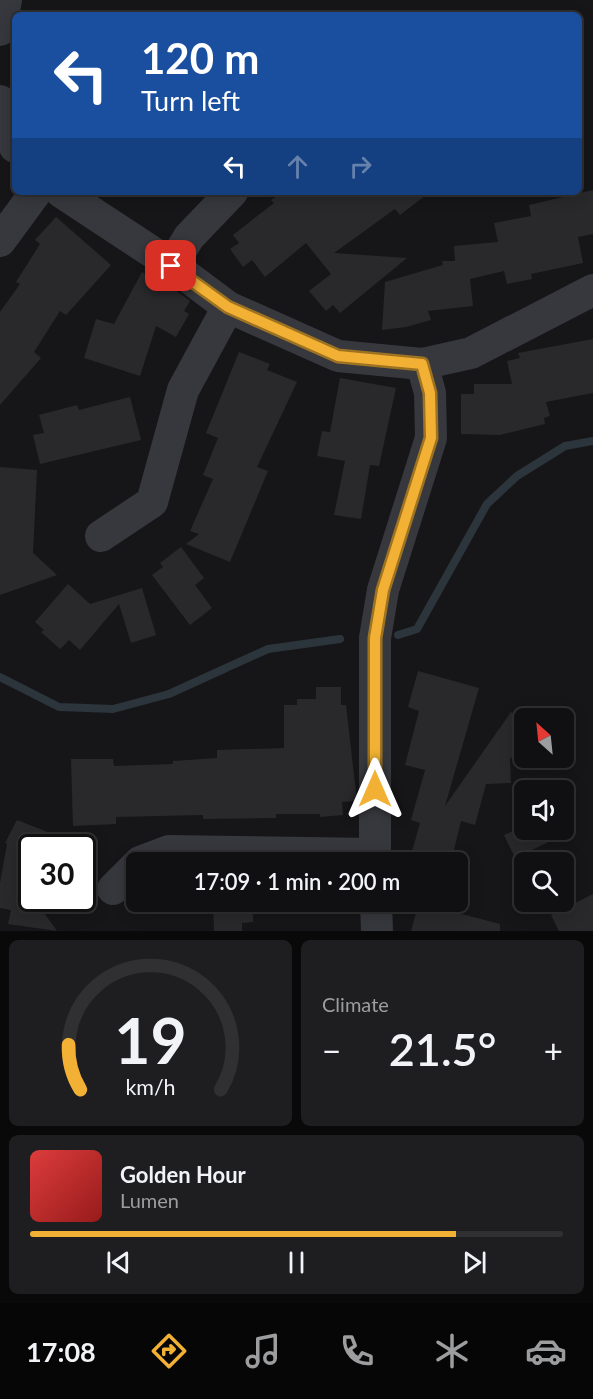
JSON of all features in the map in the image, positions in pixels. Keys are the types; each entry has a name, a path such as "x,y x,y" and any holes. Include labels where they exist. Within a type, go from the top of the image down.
{"street":[{"path":"0,30 6,0"},
{"path":"0,101 12,138"},
{"path":"0,242 34,195"},
{"path":"65,195 228,307 338,356 422,364 471,353 593,290"},
{"path":"171,266 189,237 229,195"},
{"path":"101,536 152,502 183,390 228,307"},
{"path":"375,852 375,638 383,590 431,438 430,393 422,364"},
{"path":"166,852 198,852"},
{"path":"113,889 126,876"},
{"path":"376,912 377,931"}],"building":[{"path":"593,190 593,234 578,237 583,263 531,274 532,279 507,284 504,271 470,279 473,306 428,311 431,320 406,327 382,330 385,282 443,265 442,261 455,261 454,246 498,242 494,223 531,216 529,205 572,195 582,195 582,193"},
{"path":"278,195 426,195 400,215 395,209 334,253 407,258 340,313 333,305 326,311 309,291 331,274 306,243 265,277 252,260 243,267 230,249 239,243 233,235 274,203 271,200"},
{"path":"56,217 111,265 66,315 60,311 34,352 41,358 0,405 0,312 20,284 16,282 40,244 35,240"},
{"path":"142,272 171,287 190,301 184,311 189,314 176,337 156,326 140,376 84,358 96,319 114,324"},
{"path":"593,339 593,393 546,402 550,416 544,418 545,424 500,435 461,434 461,394 474,394 474,384 512,384 507,361 520,358 518,353"},
{"path":"239,352 270,364 267,370 297,382 257,467 268,471 230,562 186,544 199,534 190,531 213,479 203,475 218,438 206,433"},
{"path":"340,378 396,388 379,466 370,465 361,519 334,515 345,461 317,456 322,431 330,432"},
{"path":"130,397 141,440 40,464 33,435 44,433 39,415 77,405 79,410"},
{"path":"0,467 37,470 33,553 57,575 0,595"},
{"path":"181,547 204,578 195,585 212,608 190,625 152,575 163,567 160,563"},
{"path":"68,584 90,604 142,588 156,635 131,643 119,604 80,650 69,640 60,649 41,632 44,630 35,622"},
{"path":"418,671 479,688 445,806 511,712 514,714 514,760 510,757 511,783 486,784 475,825 461,821 453,852 412,852 420,823 411,820 425,770 405,765 419,711 408,707"},
{"path":"316,687 341,687 341,705 346,705 357,801 342,802 343,815 320,817 320,814 276,814 276,818 203,819 203,815 116,817 116,824 73,826 71,759 113,759 114,766 173,764 173,761 217,758 217,750 284,748 284,705 297,705 297,699 316,699"},
{"path":"17,820 53,834 18,834 18,912 43,912 57,931 8,924 11,910 0,908 0,883 7,844 5,843"},
{"path":"514,830 514,840 553,840 528,852 514,852 514,856 504,835"},
{"path":"593,894 593,931 559,931 551,915 557,912 574,912 574,904"},
{"path":"213,912 253,912 253,922 242,923 242,931 214,931"},
{"path":"416,912 454,912 500,924 500,931 411,931"}],"waterway":[{"path":"398,635 417,629 487,504 517,476 565,446 593,441"},
{"path":"0,677 59,707 113,709 169,694 268,649 340,639"}],"route":[{"path":"171,266 228,307 338,356 422,364 430,393 431,438 383,590 375,638 375,789"}]}
